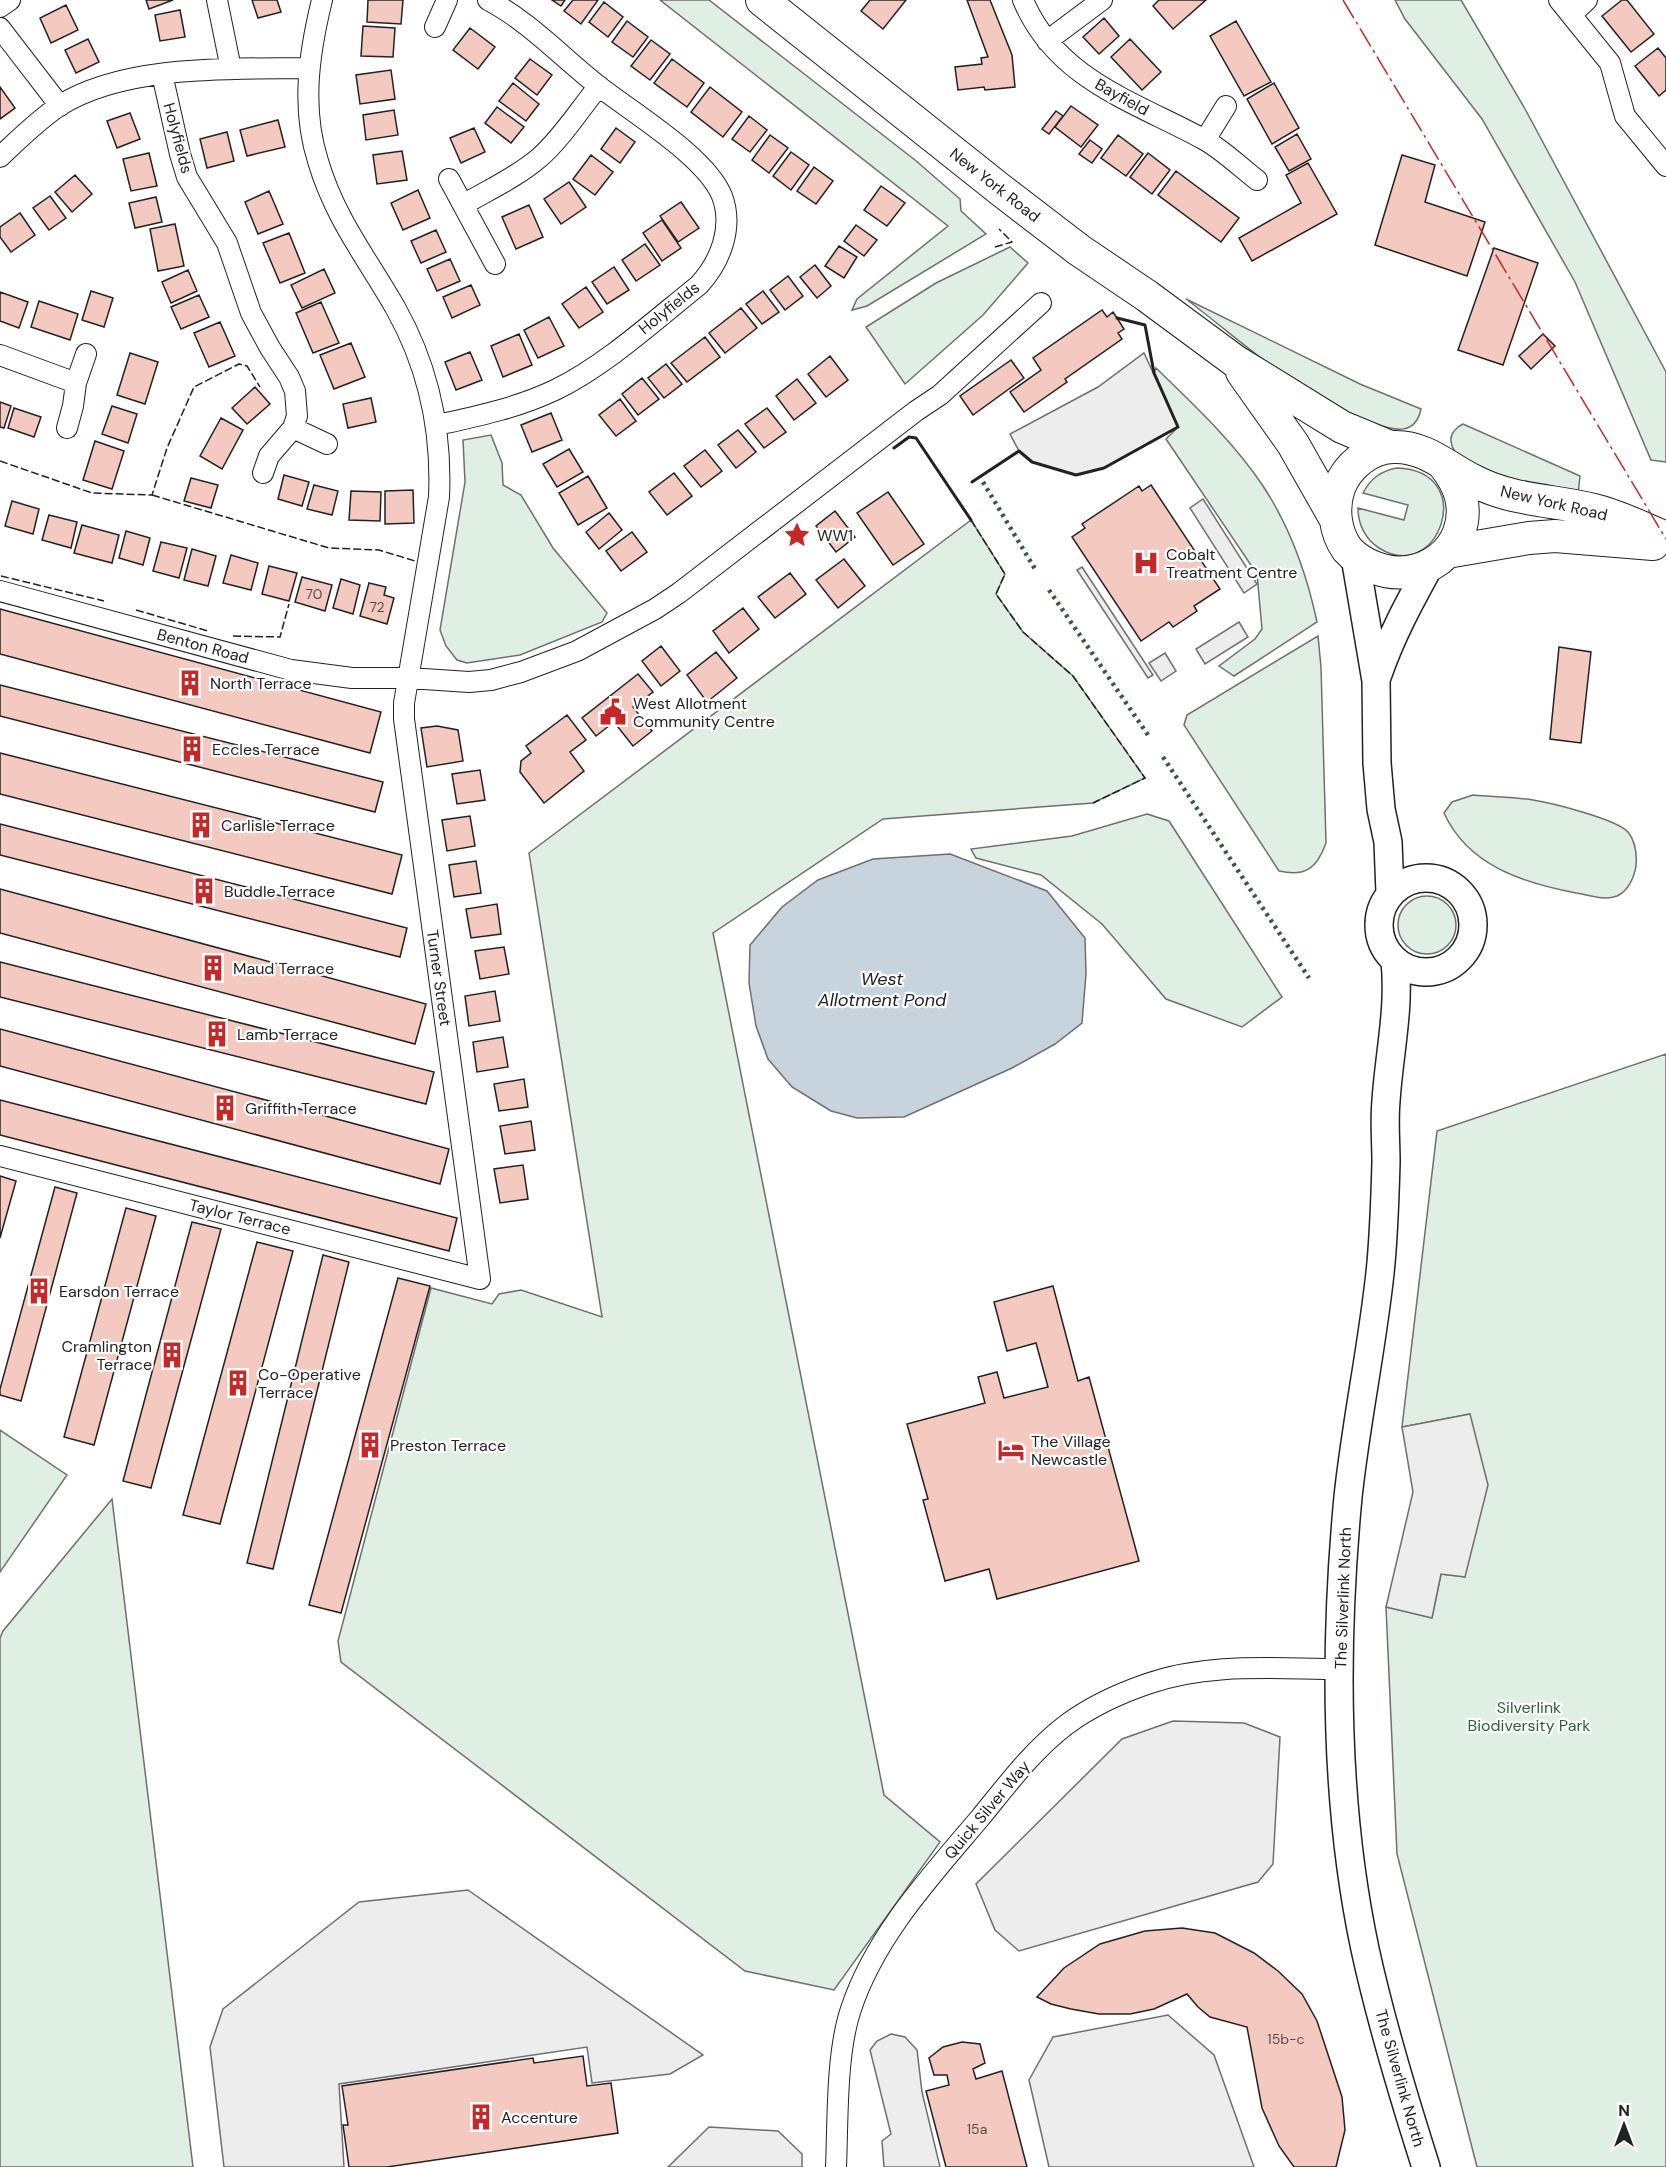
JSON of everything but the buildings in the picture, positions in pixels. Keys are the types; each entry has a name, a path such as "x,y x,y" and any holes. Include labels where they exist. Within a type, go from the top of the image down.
{"main road":[{"name":"New York Road","path":"762,0 1079,250 1147,296 1235,362 1342,427 1390,447 1428,453 1444,465 1500,492 1593,510 1666,538"},
{"name":"New York Road","path":"1235,362 1293,444 1335,518 1340,537 1347,549 1355,557 1377,569 1392,572 1417,571 1439,559 1529,538 1582,537 1666,545"},
{"name":"New York Road","path":"1335,518 1338,491 1348,471 1370,453 1390,447"},
{"path":"1439,559 1460,532 1463,509 1457,484 1444,465"}],"street":[{"path":"0,7 10,0"},
{"path":"217,0 231,69"},
{"path":"322,0 309,68 310,125 317,159 341,220 411,339 426,379 437,425 439,497 409,678"},
{"path":"435,27 447,0"},
{"name":"Holyfields","path":"437,425 521,404 583,374 699,285 712,270 723,242 726,216 723,198 715,182 685,151 599,86 509,13 488,0"},
{"name":"Bayfield","path":"1023,0 1029,15 1047,41 1070,65 1102,88 1205,140 1257,180"},
{"path":"1047,41 1102,0"},
{"path":"1587,0 1565,7 1610,63 1625,116 1666,166"},
{"path":"0,28 60,106"},
{"path":"0,157 33,126 60,106 84,93 108,84 162,74 231,69 309,68"},
{"name":"Holyfields","path":"162,74 187,177 227,243 251,313 295,391 297,416 293,428"},
{"path":"463,205 538,159 599,86"},
{"path":"1205,140 1226,106"},
{"path":"449,179 495,264"},
{"name":"Benton Road","path":"0,591 291,670 352,678 409,678 469,682 490,680 521,672 577,651 655,609 679,593 940,395 1041,303"},
{"path":"67,428 73,406 75,384 86,354"},
{"path":"0,355 75,384"},
{"path":"263,473 269,456 293,428 327,444"},
{"path":"1355,557 1376,681 1377,763 1381,809 1388,842 1390,892"},
{"path":"1376,681 1402,614 1439,559"},
{"name":"Turner Street","path":"409,678 404,703 404,719 480,1279"},
{"path":"1388,842 1406,863 1425,877 1445,882 1461,893 1467,901 1473,919 1472,937 1462,955 1454,963 1434,972 1413,971 1395,961 1383,946 1378,927 1381,908 1390,892 1406,881 1425,877"},
{"name":"The Silverlink North","path":"1395,961 1396,1023 1385,1105 1386,1163 1380,1274 1348,1495 1342,1573 1341,1764 1357,1902 1365,1947 1398,2082 1426,2167"},
{"name":"The Silverlink North","path":"1396,1023 1410,1000 1434,972"},
{"name":"Taylor Terrace","path":"0,1156 480,1279"},
{"name":"Quick Silver Way","path":"836,2167 843,2043 851,2010 868,1968 910,1904 1024,1764 1047,1741 1074,1719 1118,1695 1148,1683 1178,1675 1203,1671 1340,1669"}],"green space":[{"path":"660,0 709,0 915,160 960,199 961,211 986,234 867,306 852,310 857,299 948,226"},
{"path":"1395,0 1461,0 1524,107 1666,372 1666,462 1651,460 1575,282 1482,119 1405,19"},
{"path":"1010,247 1028,263 983,315 905,384 866,327 936,283"},
{"path":"1186,299 1360,384 1421,409 1418,418 1408,428 1395,429 1346,412 1297,384"},
{"path":"1156,368 1226,439 1263,486 1289,535 1303,569 1313,604 1317,622 1234,676 1219,666 1255,639 1262,629 1257,574 1166,439 1178,427 1154,373"},
{"path":"1463,424 1580,476 1578,494 1526,484 1468,463 1456,453 1451,441 1454,431"},
{"path":"491,435 502,463 503,485 521,495 553,548 607,613 602,622 520,655 467,663 457,660 446,646 440,630 465,482 463,440"},
{"path":"1397,468 1422,474 1438,487 1443,505 1441,523 1433,540 1418,552 1400,556 1379,548 1366,536 1359,520 1358,508 1404,520 1408,505 1363,493 1377,476"},
{"path":"971,520 1005,574 996,594 1023,632 1073,676 1145,778 1093,803 883,819 713,933 884,1795 940,1842 834,1990 745,1971 341,1662 338,1641 431,1288 492,1304 499,1294 521,1290 602,1317 529,853"},
{"path":"1318,636 1321,667 1326,843 1319,859 1309,869 1288,873 1279,871 1184,725 1187,715"},
{"path":"1473,795 1542,802 1583,812 1621,827 1631,836 1635,848 1636,866 1630,884 1617,896 1602,898 1537,884 1500,869 1467,846 1454,831 1444,813 1452,802"},
{"path":"1147,814 1169,821 1282,997 1242,1027 1166,999 1102,924 1041,875 976,858 971,849 1072,836"},
{"path":"1421,896 1433,896 1448,904 1456,919 1456,931 1448,946 1433,954 1421,954 1406,946 1398,931 1398,919 1406,904"},
{"name":"Silverlink Biodiversity Park","path":"1666,1054 1666,2167 1477,2167 1397,1854 1386,1607 1432,1617 1441,1574 1465,1577 1470,1414 1402,1427 1437,1131"},
{"path":"0,1430 67,1475 0,1572"},
{"path":"112,1499 193,2167 0,2167 0,1638 3,1631"}],"shaded area":[{"path":"1144,353 1178,427 1104,468 1076,475 1032,462 1019,451 1010,434 1098,387"},
{"path":"1203,499 1257,584 1244,593 1190,508"},
{"path":"1082,567 1153,675 1148,678 1077,570"},
{"path":"1239,622 1248,637 1205,664 1196,649"},
{"path":"1165,653 1176,671 1161,681 1149,663"},
{"path":"1470,1414 1488,1485 1465,1577 1441,1574 1432,1618 1386,1607 1413,1492 1402,1427"},
{"path":"1173,1721 1244,1723 1280,1737 1273,1864 1258,1882 1019,1951 995,1930 976,1884 1122,1739"},
{"path":"468,1890 703,2055 670,2074 592,2083 587,2047 339,2084 344,2167 224,2167 210,2047 223,2009 359,1902"},
{"path":"1168,2015 1214,2055 1254,2167 1049,2167 1029,2080 1053,2037"},
{"path":"891,2034 905,2037 917,2050 922,2092 940,2167 884,2167 882,2141 891,2134 870,2050 877,2041"},
{"path":"709,2127 778,2131 802,2154 802,2167 668,2167"}],"water":[{"name":"West Allotment Pond","path":"950,854 1047,891 1085,938 1086,974 1082,1023 1055,1044 1012,1068 904,1117 857,1118 831,1111 792,1087 768,1059 756,1026 749,983 750,945 782,907 818,880 873,859"}],"hedge":[{"path":"983,482 1035,569"},
{"path":"1049,590 1150,738"},
{"path":"1163,757 1309,978"}],"fence":[{"path":"995,247 1012,242 999,229"},
{"path":"0,461 92,493 152,495 167,448 194,387 239,364 247,366 260,387"},
{"path":"152,495 329,548 379,550 415,561"},
{"path":"971,520 1005,574 996,594 1023,632 1073,676 1145,778 1093,803"},
{"path":"1,576 104,601"},
{"path":"233,636 280,637 289,604"},
{"path":"136,610 208,631"}],"wall":[{"path":"972,482 1019,451 1032,462 1076,475 1104,468 1178,427 1154,373 1145,325 1117,318"},
{"path":"894,448 909,437 916,438 971,520"}],"power":[{"path":"1343,0 1666,539"}],"place":[{"name":"WW1","path":"797,535"},
{"name":"Cobalt Treatment Centre","path":"1146,563"},
{"name":"North Terrace","path":"190,683"},
{"name":"West Allotment Community Centre","path":"613,712"},
{"name":"Eccles Terrace","path":"192,749"},
{"name":"Carlisle Terrace","path":"201,825"},
{"name":"Buddle Terrace","path":"204,891"},
{"name":"Maud Terrace","path":"213,968"},
{"name":"Lamb Terrace","path":"217,1034"},
{"name":"Griffith Terrace","path":"225,1108"},
{"name":"Earsdon Terrace","path":"39,1291"},
{"name":"Cramlington Terrace","path":"172,1355"},
{"name":"Co-Operative Terrace","path":"238,1383"},
{"name":"Preston Terrace","path":"370,1445"},
{"name":"The Village Newcastle","path":"1011,1450"},
{"name":"Accenture","path":"481,2117"}]}
